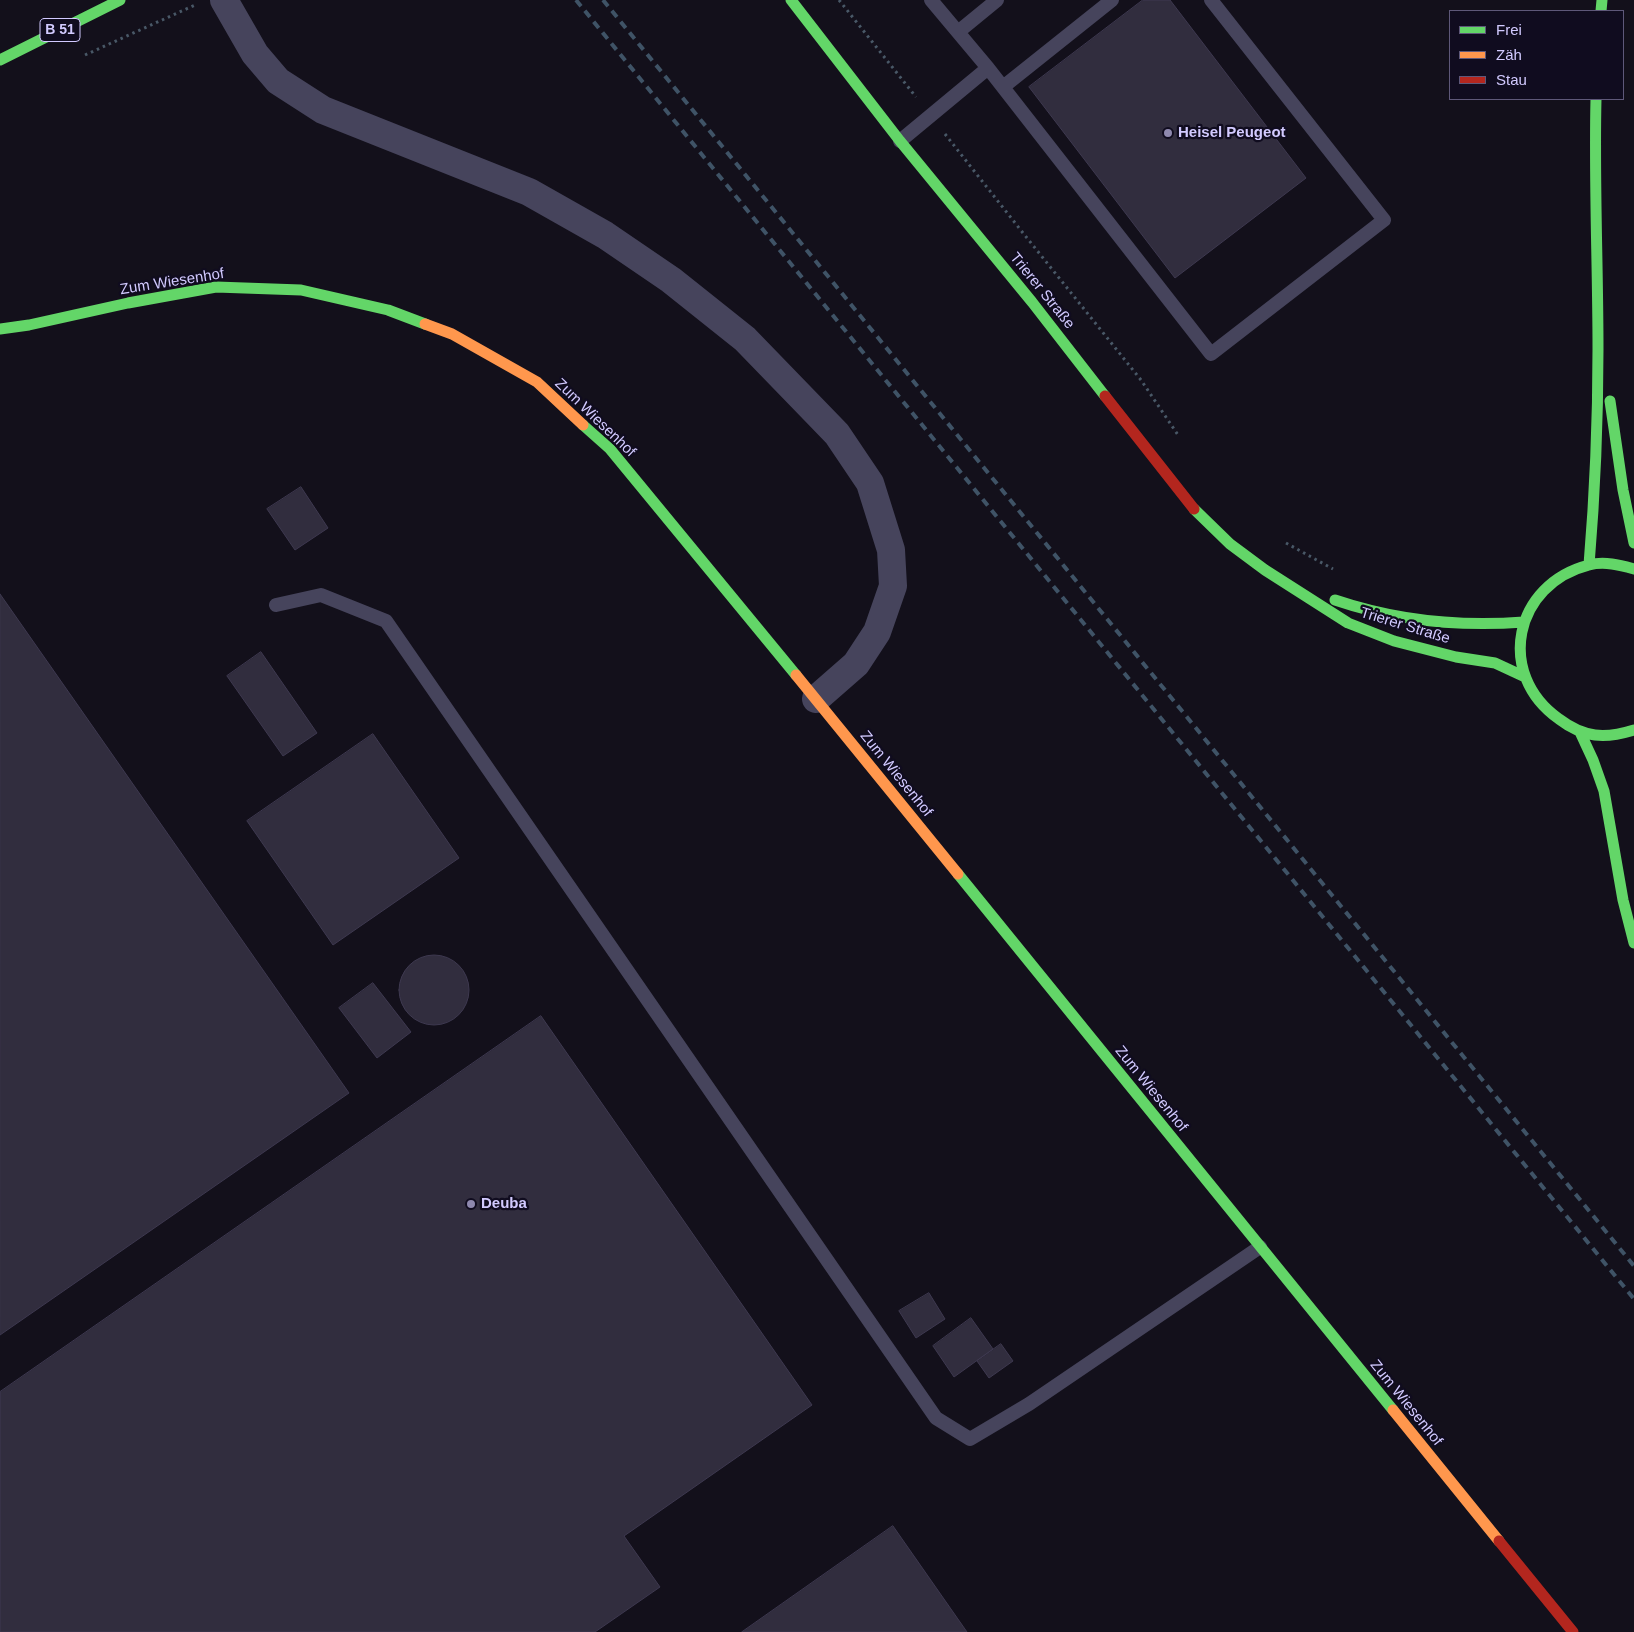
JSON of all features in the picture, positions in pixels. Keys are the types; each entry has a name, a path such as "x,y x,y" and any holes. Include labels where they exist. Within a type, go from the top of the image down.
{"street":[{"name":"B 51","path":"0,60 120,0"},
{"path":"224,0 255,54 278,81 322,110 529,192 605,235 671,280 745,339 836,434 870,483 891,550 893,586 877,632 856,664 816,699"},
{"name":"Trierer Straße","path":"792,0 900,141 1032,302 1195,510 1230,544 1265,570 1348,624 1394,641 1456,657 1495,663 1523,676"},
{"path":"1589,565 1596,492 1598,321 1594,139 1596,100"},
{"name":"Zum Wiesenhof","path":"0,329 29,325 128,303 216,287 301,290 388,310 452,334 537,382 610,449 816,699 1572,1632"},
{"path":"1598,321 1623,490 1634,543"},
{"path":"1634,569 1615,564 1589,565 1568,572 1549,585 1534,601 1524,622 1519,649 1523,676 1536,700 1555,720 1580,732 1611,736 1634,730"},
{"name":"Trierer Straße","path":"1286,582 1359,609 1419,621 1462,625 1495,625 1524,622"},
{"path":"1580,732 1604,791 1623,900 1634,943"}],"lane":[{"path":"931,0 988,68 1212,354 1384,220 1212,0"},
{"path":"958,32 997,0"},
{"path":"1003,87 1112,0"},
{"path":"900,141 988,68"},
{"path":"276,605 321,595 386,621 936,1418 970,1439 1029,1404 1260,1247"}],"path":[{"path":"839,0 1022,233 1141,380 1180,437"},
{"path":"80,57 196,4"},
{"path":"1280,540 1339,572"}],"building":[{"name":"Heisel Peugeot","path":"1143,0 1170,0 1306,178 1175,278 1029,87"},
{"path":"301,487 328,528 295,550 267,509"},
{"path":"0,594 349,1093 0,1335"},
{"path":"261,652 317,733 283,756 227,676"},
{"path":"373,734 459,858 333,945 247,821"},
{"path":"434,955 447,958 459,965 466,977 469,990 466,1003 459,1015 447,1022 434,1025 421,1022 409,1015 402,1003 399,990 402,977 409,965 421,958"},
{"path":"373,983 411,1032 377,1058 339,1008"},
{"name":"Deuba","path":"541,1016 812,1405 624,1536 660,1587 595,1632 0,1632 0,1392"},
{"path":"929,1293 945,1319 916,1338 899,1311"},
{"path":"971,1318 993,1349 954,1377 933,1346"},
{"path":"1001,1344 1013,1361 989,1378 977,1361"},
{"path":"893,1526 967,1632 742,1632"}],"railway":[{"path":"576,0 1634,1299"},
{"path":"603,0 1634,1266"}],"traffic: fast":[{"path":"0,60 120,0"},
{"path":"791,0 900,141 1032,302 1105,396"},
{"path":"1601,10 1602,0"},
{"path":"1589,565 1597,430 1598,376 1596,100"},
{"path":"0,329 29,325 128,303 216,287 301,290 388,310 425,324"},
{"path":"1610,401 1623,490 1634,543"},
{"path":"583,425 610,449 796,675"},
{"path":"1194,509 1230,544 1265,570 1348,623 1394,641 1456,657 1495,663 1523,676"},
{"path":"1634,569 1600,563 1589,565 1564,575 1544,591 1530,610 1522,632 1521,656 1526,679 1539,700 1568,725 1577,730 1595,735 1614,735 1634,730"},
{"path":"1335,600 1382,613 1428,621 1476,624 1524,622"},
{"path":"1580,732 1604,791 1623,900 1634,943"},
{"path":"958,874 1393,1410"}],"traffic: slow":[{"path":"425,324 452,334 537,382 583,425"},
{"path":"796,675 958,874"},
{"path":"1393,1410 1499,1541"}],"traffic: jam":[{"path":"1105,396 1194,509"},
{"path":"1499,1541 1573,1632"}],"place":[{"name":"Heisel Peugeot","path":"1168,133"},
{"name":"Deuba","path":"471,1204"}]}
